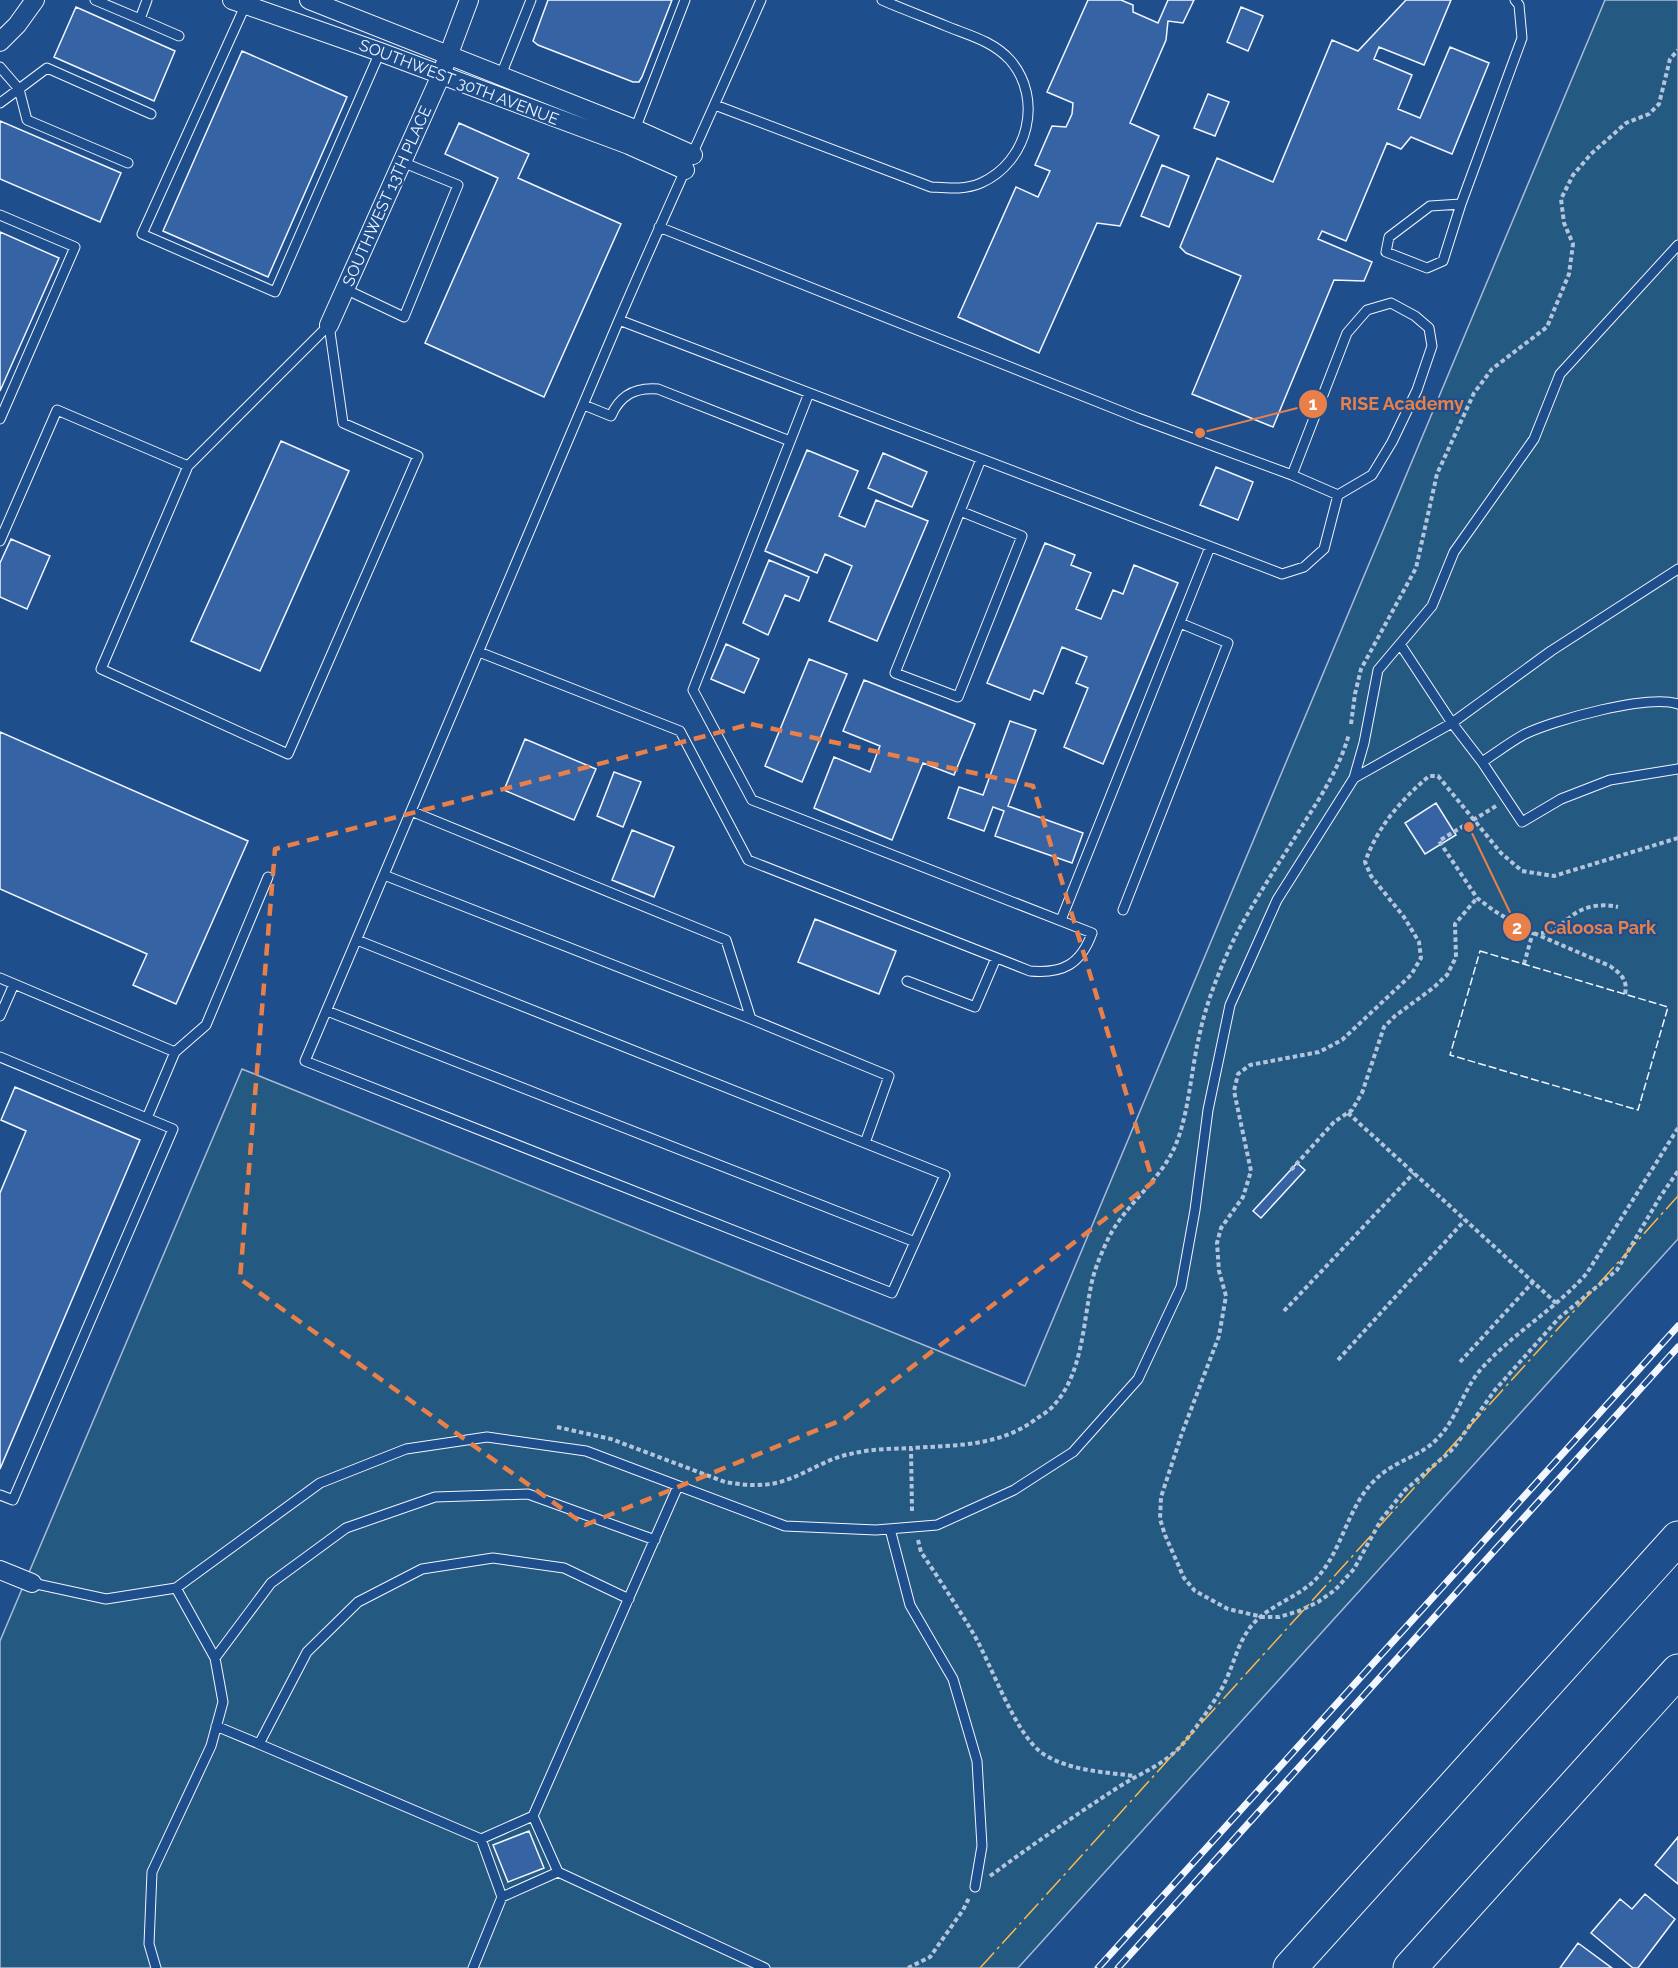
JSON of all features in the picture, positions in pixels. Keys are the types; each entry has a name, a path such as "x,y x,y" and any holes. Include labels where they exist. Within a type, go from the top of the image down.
{"highway":[{"path":"1290,1968 1678,1538"},
{"path":"1410,1968 1678,1671"}],"street":[{"path":"0,42 17,26 35,0"},
{"name":"SOUTHWEST 30TH AVENUE","path":"309,0 501,75 689,162"},
{"name":"SOUTHWEST 13TH PLACE","path":"329,325 441,75 469,0"},
{"name":"SOUTHWEST 30TH AVENUE","path":"238,3 441,75 632,137"},
{"path":"0,1570 32,1583"}],"lane":[{"path":"95,0 178,36"},
{"path":"140,19 147,0"},
{"path":"501,75 531,0"},
{"path":"632,137 686,0"},
{"path":"357,940 945,1175 892,1293 306,1061 411,811 584,405 619,320 760,0"},
{"path":"715,105 931,187 956,189 980,183 1001,171 1017,152 1028,121 1029,105 1023,81 1010,60 991,44 882,0"},
{"path":"1461,204 1430,206 1389,237 1386,252 1427,268 1443,261 1461,204 1522,38 1519,5 1515,0"},
{"path":"238,3 142,234 275,292 381,52"},
{"path":"0,67 18,89 27,120 128,163"},
{"path":"0,103 47,68 151,114"},
{"path":"345,289 404,317 458,185 402,162"},
{"path":"0,215 75,248 0,419"},
{"path":"659,227 1138,418 1292,475 1338,495"},
{"path":"32,1583 106,1599 176,1588 320,1483 406,1449 487,1437 586,1451 785,1526 890,1529 937,1525 1014,1490 1073,1452 1138,1379 1181,1287 1196,1210 1208,1110 1230,1005 1277,900 1354,778 1364,743 1378,670 1432,606 1454,552 1534,439 1560,374 1678,246"},
{"path":"619,320 1282,574 1304,567 1324,549 1338,495 1372,475 1392,442 1417,390 1432,346 1428,328 1415,316 1391,303 1367,310 1347,333 1292,475"},
{"path":"329,325 343,423 418,456 288,754 101,669 188,466 329,325"},
{"path":"584,405 611,416 616,405 634,390 646,387 658,389 790,441"},
{"path":"479,652 680,731 748,860 1030,971 1047,973 1062,969 1076,960 1087,948 1092,933 752,800 693,690 809,393"},
{"path":"0,541 57,410 188,466"},
{"path":"960,512 1022,536 958,697 895,673 981,459"},
{"path":"1061,920 1210,547"},
{"path":"1354,778 1452,723 1551,651 1678,569"},
{"path":"1123,910 1228,642 1180,624"},
{"path":"1400,644 1522,822 1561,799 1610,780 1678,770"},
{"path":"1482,762 1525,734 1600,709 1665,701 1678,704"},
{"path":"411,811 726,940 751,1018"},
{"path":"384,875 751,1018 889,1076 865,1143"},
{"path":"147,1118 175,1052 206,1025 268,877"},
{"path":"907,981 975,1007 996,958"},
{"path":"0,978 175,1052"},
{"path":"0,1016 14,984"},
{"path":"327,1011 915,1242"},
{"path":"0,1057 173,1128 13,1500 0,1495"},
{"path":"481,1839 533,1816 678,1486"},
{"path":"215,1658 271,1583 346,1528 435,1497 528,1494 655,1540"},
{"path":"890,1529 910,1605 953,1679 977,1761 982,1846 975,1887"},
{"path":"259,1744 307,1652 358,1602 422,1569 493,1558 540,1564 564,1568 629,1599"},
{"path":"156,1968 149,1944 152,1872 210,1746 222,1702 215,1658 176,1588"},
{"path":"216,1726 481,1839 502,1897 473,1968"},
{"path":"533,1816 558,1872 765,1968"},
{"path":"502,1897 558,1872"}],"path":[{"path":"558,1427 610,1439 724,1482 764,1485 781,1482 850,1453 981,1444 1000,1439 1017,1432 1053,1406 1071,1383 1092,1283 1108,1238 1120,1218 1158,1174 1176,1145 1199,1034 1215,985 1237,934 1320,796 1346,746 1361,669 1416,568 1442,460 1474,393 1484,379 1492,369 1547,327 1569,274 1573,244 1564,223 1561,199 1573,175 1591,154 1626,123 1650,114 1659,104 1670,59 1678,50"},
{"path":"1678,838 1554,876 1522,871 1501,853 1438,776 1429,776 1391,813 1371,846 1365,862 1371,876 1404,917 1419,942 1421,958 1411,975 1342,1040 1320,1052 1250,1065 1238,1074 1234,1091 1251,1171 1243,1197 1221,1228 1217,1243 1219,1271 1226,1296 1224,1315 1219,1336 1182,1433 1161,1497 1160,1519 1184,1578 1196,1591 1228,1609 1263,1617 1279,1617 1299,1611 1318,1602 1341,1584 1354,1569 1381,1520 1404,1491 1453,1449 1495,1390 1559,1318 1617,1270 1678,1171"},
{"path":"1507,800 1439,841 1477,898 1509,921 1591,957 1620,973 1625,980 1625,994"},
{"path":"1291,1170 1319,1137 1339,1118 1352,1110 1362,1093 1384,1027 1442,981 1452,968 1457,951 1455,924 1477,898"},
{"path":"1533,932 1544,934 1552,931 1574,914 1591,906 1618,907"},
{"path":"1524,964 1533,932"},
{"path":"1348,1113 1556,1303"},
{"path":"908,1968 930,1957 963,1910 975,1887 1059,1826 1135,1776 1160,1765 1182,1745 1224,1686 1247,1631 1312,1583 1322,1572 1339,1544 1353,1510 1372,1483 1395,1464 1435,1442 1468,1387 1484,1366 1587,1273 1678,1128"},
{"path":"1284,1311 1414,1173"},
{"path":"1338,1360 1465,1220"},
{"path":"1460,1362 1533,1282"},
{"path":"911,1448 912,1511"},
{"path":"917,1537 921,1552 973,1633 1017,1723 1032,1745 1044,1755 1066,1764 1135,1776"}],"highlighted area":[{"path":"751,724 1033,786 1153,1182 844,1419 585,1525 240,1279 275,849"}],"shaded area":[{"path":"1605,0 1678,0 1678,1239 1018,1968 0,1968 0,1641 242,1069 1025,1386"}],"building":[{"path":"548,0 672,0 642,77 639,82 633,82 538,45 533,41"},
{"path":"1088,0 1121,0 1133,5 1133,12 1158,23 1168,0 1194,0 1183,23 1168,21 1166,40 1130,123 1159,136 1120,226 1097,223 1039,353 958,317 1016,187 1038,197 1050,171 1035,165 1052,126 1066,127 1072,114 1073,103 1047,92"},
{"path":"1406,0 1451,0 1424,65 1379,47 1374,59 1412,75 1398,109 1420,118 1450,47 1489,63 1452,154 1411,137 1401,149 1387,143 1346,241 1322,231 1318,239 1372,262 1364,281 1334,280 1273,427 1192,394 1241,276 1186,253 1180,247 1217,158 1273,182 1332,40 1358,51"},
{"path":"76,7 175,51 154,101 54,57"},
{"path":"1241,7 1263,16 1248,51 1227,42"},
{"path":"242,51 347,97 268,277 163,231"},
{"path":"1208,94 1229,102 1215,136 1194,128"},
{"path":"0,121 121,173 100,222 0,179"},
{"path":"459,123 529,154 518,178 621,224 544,397 425,343 498,178 445,154"},
{"path":"1162,165 1189,176 1169,227 1141,216"},
{"path":"0,232 59,258 0,391"},
{"path":"281,441 349,471 260,671 191,641"},
{"path":"807,450 858,471 839,516 865,527 876,500 928,521 877,641 829,621 852,566 825,554 817,573 765,551"},
{"path":"883,453 927,472 912,507 868,488"},
{"path":"1216,467 1253,482 1238,520 1200,505"},
{"path":"11,539 50,556 27,609 0,597 0,563"},
{"path":"1045,543 1075,555 1071,565 1091,573 1076,609 1101,619 1113,590 1123,594 1134,565 1178,583 1103,764 1064,747 1088,688 1076,683 1087,657 1062,647 1043,694 1034,690 1030,700 987,683"},
{"path":"769,560 809,577 799,601 785,595 768,635 743,623"},
{"path":"726,644 759,659 744,693 711,679"},
{"path":"809,659 847,674 802,782 765,766"},
{"path":"864,680 975,724 954,775 923,763 892,840 814,808 834,757 870,772 880,746 843,731"},
{"path":"1010,721 1036,730 1008,806 1083,833 1072,863 995,836 1004,811 993,807 984,831 948,818 959,787 983,795"},
{"path":"0,732 248,841 176,1004 133,985 147,954 0,889"},
{"path":"525,739 596,769 574,820 504,790"},
{"path":"614,772 641,782 623,827 597,816"},
{"path":"1436,803 1456,835 1425,854 1405,823"},
{"path":"632,830 674,847 654,897 612,880"},
{"path":"815,919 896,951 879,994 798,962"},
{"path":"15,1087 140,1140 0,1469 0,1193 26,1131 1,1120"},
{"path":"1297,1163 1305,1170 1261,1218 1253,1211"},
{"path":"529,1831 544,1868 508,1882 493,1845"},
{"path":"1678,1837 1678,1884 1655,1865"},
{"path":"1645,1894 1675,1919 1638,1968 1633,1968 1591,1933 1620,1899 1632,1909"},
{"path":"1578,1943 1612,1968 1560,1968"}],"railway":[{"path":"1098,1968 1678,1326"},
{"path":"1118,1968 1678,1347"}],"fence":[{"path":"1480,951 1668,1007 1638,1110 1450,1055 1480,951"}],"power":[{"path":"980,1968 1678,1196"}],"place":[{"name":"RISE Academy","path":"1200,433"},
{"name":"Caloosa Park","path":"1469,827"}]}
